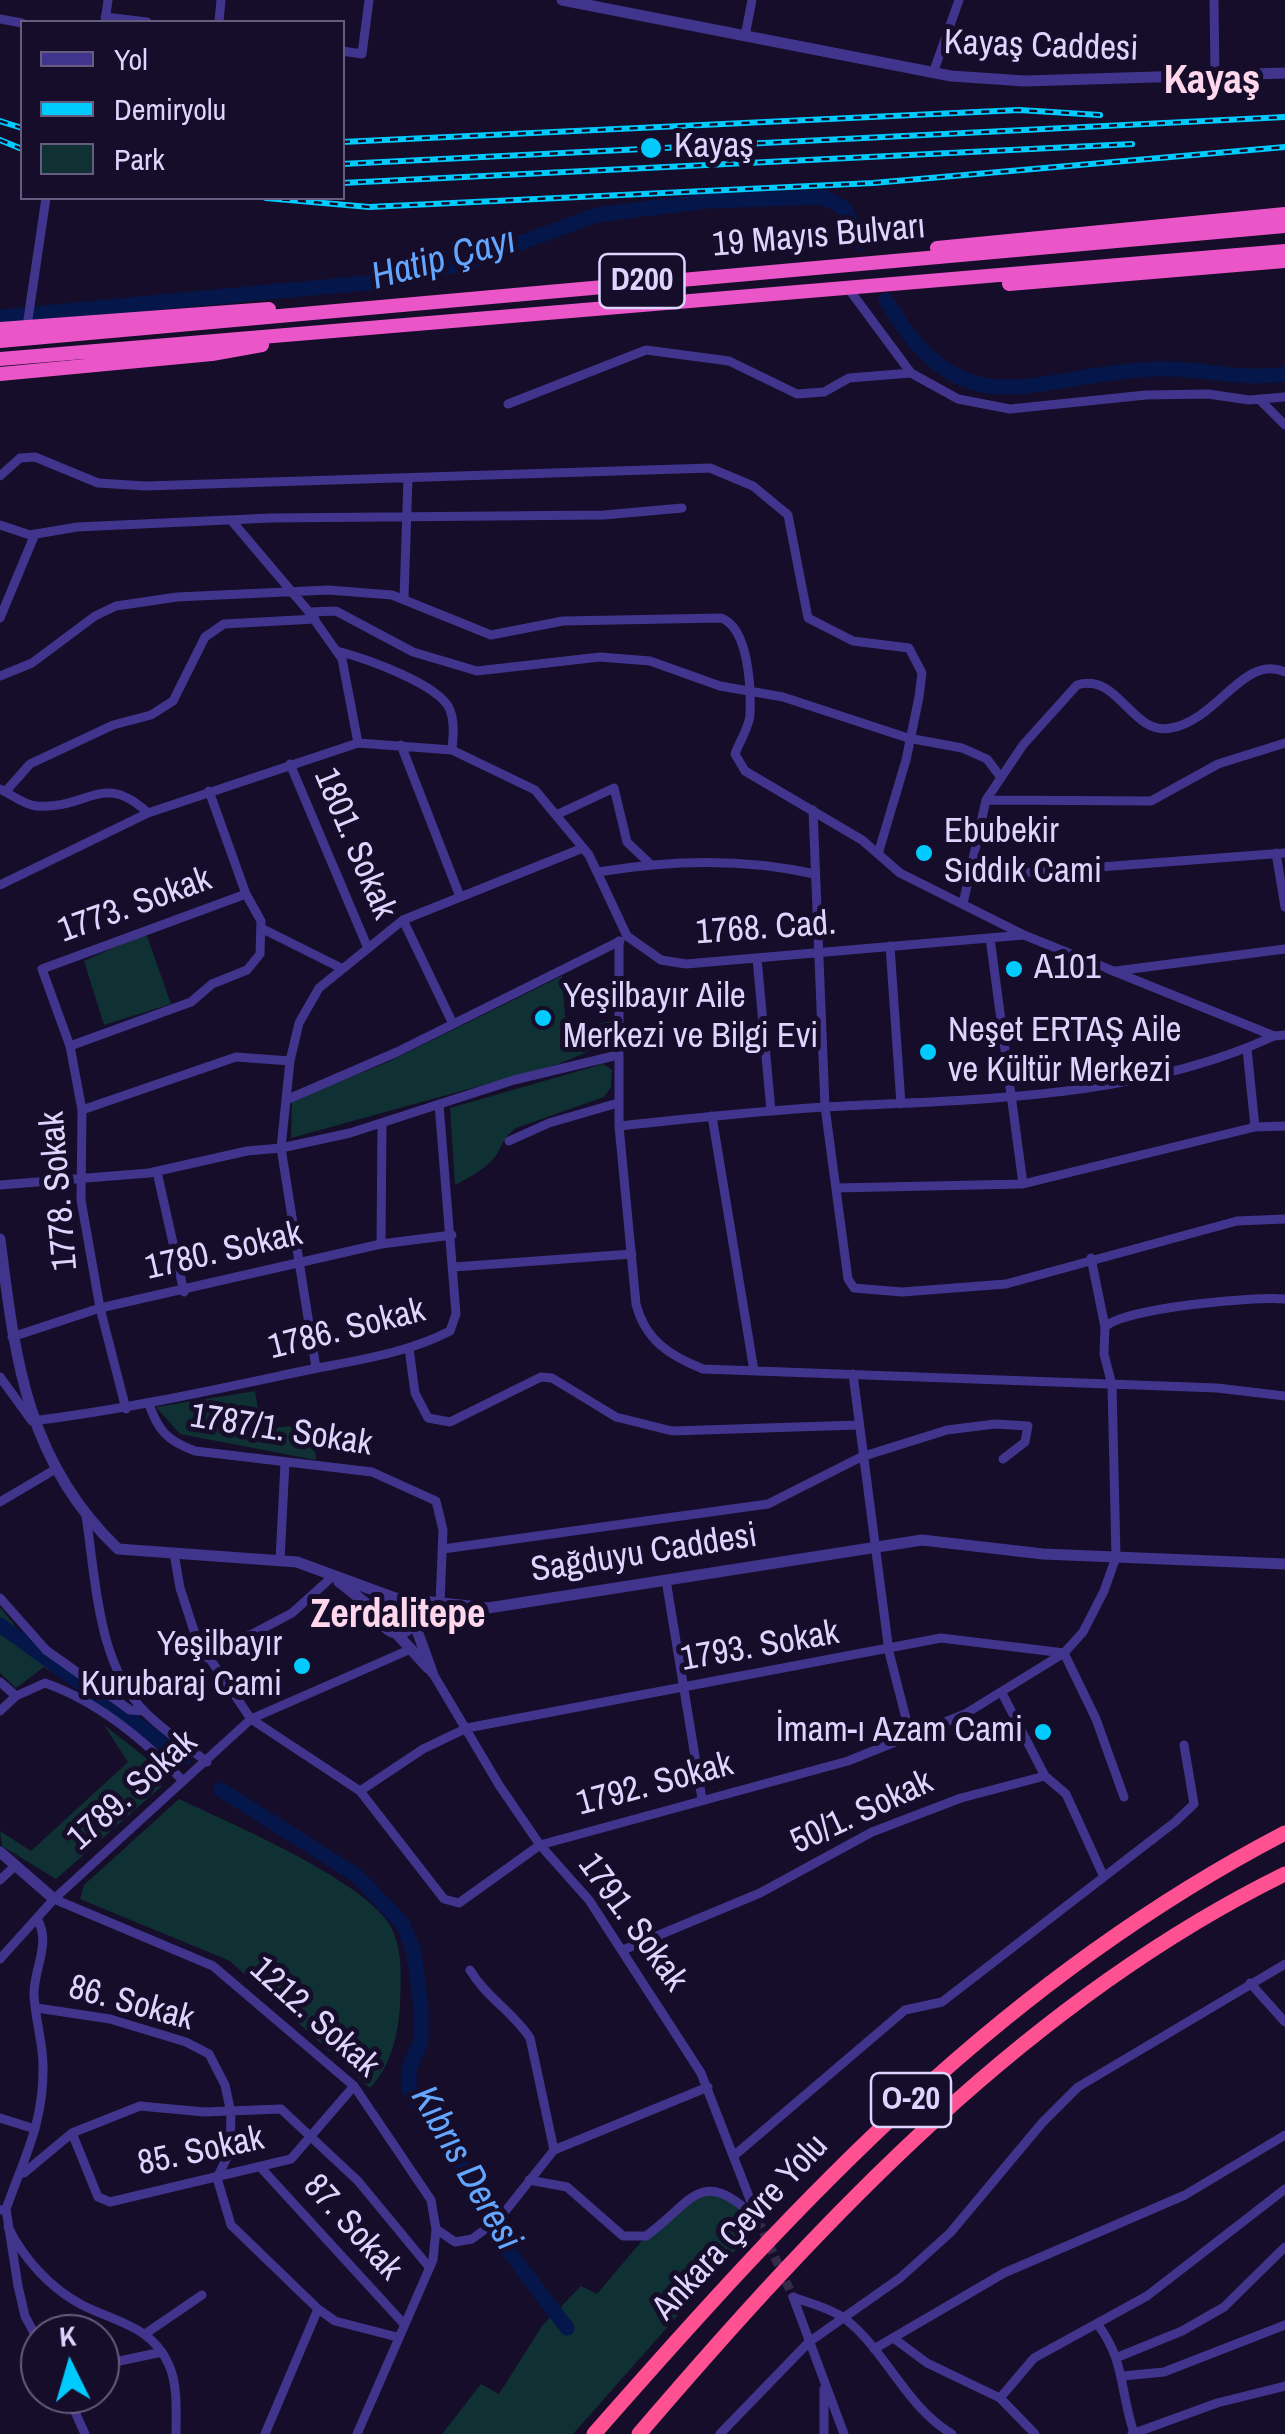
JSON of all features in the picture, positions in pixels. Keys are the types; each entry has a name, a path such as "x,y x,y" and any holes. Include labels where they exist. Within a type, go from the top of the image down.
{"highway":[{"path":"876,263 916,250 1285,214"},
{"name":"19 Mayıs Bulvarı","path":"0,341 557,288 1285,226"},
{"name":"19 Mayıs Bulvarı","path":"0,359 1285,252"},
{"path":"933,281 997,285 1285,261"},
{"path":"0,329 244,308 345,310"},
{"path":"0,374 212,354 336,331"},
{"name":"Ankara Çevre Yolu","path":"594,2434 730,2278 860,2145 1017,2004 1171,1898 1285,1834"},
{"name":"Ankara Çevre Yolu","path":"639,2434 822,2233 1026,2040 1173,1935 1285,1874"}],"street":[{"path":"105,20 108,0"},
{"path":"345,51 362,54 369,0"},
{"name":"Kayaş Caddesi","path":"562,0 933,73 1025,82 1285,73"},
{"path":"745,36 752,0"},
{"path":"933,73 959,0"},
{"path":"1214,0 1215,76"},
{"path":"28,324 46,200"},
{"path":"848,288 911,373 958,399 1010,408 1146,395 1285,397"},
{"path":"508,404 646,350 728,361 797,394 824,392 849,378 911,373"},
{"path":"1259,399 1285,425"},
{"path":"0,476 20,458 35,457 98,483 145,486 710,468 752,486 788,515 808,618 822,629 853,641 909,648 922,673 906,760 878,854"},
{"path":"404,598 408,479"},
{"path":"0,525 35,534 231,520 604,516 682,508"},
{"path":"231,520 312,615 337,651 358,742"},
{"path":"0,618 35,534"},
{"path":"0,676 32,662 95,616 116,606 177,597 346,590 404,598 482,634 563,620 722,618 731,622 741,635 750,718 735,754 738,762 900,872 1024,936"},
{"path":"148,813 127,794 111,790 66,804 32,806 3,790 30,764 113,725 152,715 173,701 205,637 224,624 336,611 448,666 477,671 600,657 650,660 720,686 824,708 908,738 962,748 987,759 1000,775"},
{"path":"337,651 382,666 439,696 449,706 453,722 452,750"},
{"path":"962,904 986,800 1000,775 1077,685 1089,681 1110,690 1138,718 1156,728 1171,728 1219,704 1246,675 1262,668 1285,672"},
{"path":"0,885 148,813 358,742 452,750 534,790 598,872 623,939 618,1103 632,1254 640,1320 672,1357 703,1369 1217,1388 1285,1396"},
{"path":"986,800 1151,800 1218,764 1285,742"},
{"path":"401,745 460,894"},
{"name":"1801. Sokak","path":"290,764 367,946"},
{"path":"556,816 614,788 627,842 649,864"},
{"path":"70,1046 191,1002 212,984 234,978 260,954 262,928 210,791"},
{"path":"813,810 816,953 826,1107 848,1279 854,1288 902,1292 979,1287 1237,1221 1285,1219"},
{"path":"316,1368 282,1148 290,1062 299,1023 319,988 402,920 582,848"},
{"path":"968,876 1281,853 1285,907"},
{"path":"598,872 649,864 772,864 814,874"},
{"name":"1773. Sokak","path":"42,969 246,894"},
{"path":"402,920 453,1024"},
{"path":"262,928 341,968"},
{"name":"1768. Cad.","path":"623,939 661,960 686,964 1024,936 1280,1036"},
{"path":"990,938 1023,1184"},
{"path":"286,1100 453,1024 623,939"},
{"path":"890,946 901,1104"},
{"path":"1113,971 1285,949"},
{"path":"757,958 771,1110"},
{"name":"1778. Sokak","path":"42,969 70,1046 82,1110 82,1200 100,1308 126,1409"},
{"path":"619,1126 771,1110 1054,1093 1206,1063 1280,1036"},
{"path":"1246,1049 1255,1127"},
{"path":"0,1185 157,1172 247,1151 282,1148 618,1054"},
{"path":"82,1110 236,1056 290,1062"},
{"path":"509,1141 548,1123 618,1103"},
{"name":"1786. Sokak","path":"32,1421 126,1409 408,1348 450,1331 456,1314 454,1267 439,1104"},
{"path":"712,1116 754,1371"},
{"path":"381,1244 382,1123"},
{"path":"836,1188 1023,1184 1255,1127 1285,1126"},
{"path":"157,1172 184,1292"},
{"name":"1780. Sokak","path":"12,1338 100,1308 184,1292 381,1244 452,1234"},
{"name":"Sağduyu Caddesi","path":"0,1239 12,1338 32,1421 54,1470 118,1549 280,1560 396,1598 488,1608 922,1540 974,1549 1285,1562"},
{"path":"454,1267 632,1254"},
{"path":"1090,1258 1112,1385 1116,1557"},
{"path":"1273,1298 1285,1290"},
{"path":"1105,1328 1115,1318 1136,1313 1285,1298"},
{"path":"408,1348 416,1392 428,1418 450,1422 541,1376 552,1378 616,1417 672,1432 858,1425"},
{"path":"853,1374 889,1652 910,1734"},
{"path":"0,1378 5,1394 32,1421"},
{"name":"1787/1. Sokak","path":"149,1404 156,1426 172,1443 195,1451 372,1472 436,1501 443,1549 440,1604"},
{"path":"443,1549 768,1504 861,1458 947,1430 995,1424 1028,1426 1026,1442 1003,1458"},
{"path":"280,1560 285,1464"},
{"path":"0,1502 54,1470"},
{"path":"85,1511 102,1630 144,1711 207,1762"},
{"path":"174,1553 180,1588 206,1658 251,1719 360,1791 452,1904 466,1900 540,1845"},
{"name":"1792. Sokak","path":"540,1845 848,1761 1004,1695 1064,1653 1090,1618 1116,1557"},
{"path":"206,1658 292,1613 332,1577 381,1615 432,1672"},
{"path":"666,1580 702,1799"},
{"path":"0,1598 46,1650 130,1710 144,1711"},
{"path":"381,1615 386,1600 396,1598 407,1605 432,1672"},
{"path":"397,1634 406,1634 416,1625 488,1608"},
{"name":"1793. Sokak","path":"467,1728 889,1652 941,1638 1064,1653"},
{"name":"1789. Sokak","path":"0,1959 54,1899 251,1719 411,1649"},
{"path":"1064,1653 1096,1719 1124,1797"},
{"name":"1791. Sokak","path":"432,1672 499,1786 540,1845 589,1900 624,1950 708,2086 758,2220 730,2194 716,2189 686,2201 646,2236 622,2236 567,2187 530,2180"},
{"path":"0,1682 16,1696"},
{"path":"0,1710 16,1696 46,1683 68,1691 156,1751 183,1780"},
{"path":"1004,1695 1045,1776 1066,1794 1103,1875"},
{"path":"360,1791 467,1728"},
{"path":"736,2154 905,2010 942,2002 1194,1804 1184,1746"},
{"name":"50/1. Sokak","path":"624,1950 760,1893 872,1832 961,1798 1045,1776"},
{"path":"0,1852 54,1899"},
{"path":"0,1880 16,1865"},
{"name":"1212. Sokak","path":"54,1899 213,1966 354,2086 432,2200 436,2229 429,2266 357,2434"},
{"path":"24,2173 35,2129 43,2066 34,1993 44,1934 38,1919"},
{"path":"720,2434 810,2342 900,2278 950,2233 1042,2123 1078,2087 1285,1964"},
{"path":"470,1970 484,1992 506,2009 530,2038 554,2150"},
{"path":"1250,1982 1285,2022"},
{"name":"86. Sokak","path":"36,2008 110,2019 186,2042 209,2054 219,2070 231,2112 230,2151 217,2178"},
{"name":"85. Sokak","path":"72,2133 102,2202 262,2169 290,2159 354,2086"},
{"path":"436,2229 455,2242 481,2234 500,2219 554,2150 708,2086"},
{"path":"25,2314 3,2210 5,2196 24,2173 72,2133 140,2106 231,2112 281,2109 313,2136 394,2221 429,2266"},
{"path":"0,2118 35,2129"},
{"path":"874,2349 896,2340 1004,2273 1185,2195 1285,2134"},
{"name":"87. Sokak","path":"262,2169 403,2322"},
{"path":"217,2178 231,2224 318,2310 335,2321 397,2337"},
{"path":"1000,2398 1034,2358 1148,2296 1285,2189"},
{"path":"8,2227 22,2255 68,2295 144,2334 162,2352 176,2397 176,2434"},
{"path":"1118,2358 1182,2331 1224,2307 1285,2247"},
{"path":"144,2334 202,2295"},
{"path":"844,2434 792,2296 843,2317 874,2349 903,2392 932,2422 952,2434"},
{"path":"265,2434 318,2310"},
{"path":"1098,2325 1118,2358 1120,2390 1133,2434 1217,2403 1285,2386"},
{"path":"1122,2376 1164,2372 1285,2325"},
{"path":"896,2340 926,2363 1000,2398 1035,2434"},
{"path":"120,2361 162,2352"},
{"path":"824,2382 824,2434"},
{"path":"927,2434 932,2422"}],"green space":[{"path":"146,933 171,1004 104,1025 84,961"},
{"path":"562,976 566,1031 611,1021 611,1042 556,1065 291,1138 292,1101 386,1063"},
{"path":"603,1064 612,1070 611,1087 604,1097 516,1128 489,1164 455,1185 450,1108"},
{"path":"255,1391 261,1429 312,1424 316,1460 180,1434 156,1407"},
{"path":"0,1607 23,1636 61,1669 56,1675 44,1667 16,1688 0,1673"},
{"path":"104,1725 146,1758 162,1786 56,1879 2,1846 0,1831 31,1851 128,1762"},
{"path":"179,1799 328,1873 378,1911 392,1929 400,1966 398,2027 388,2060 370,2088 230,1961 80,1899 84,1885"},
{"path":"704,2192 731,2194 756,2227 573,2434 442,2434 481,2384 499,2394 542,2326 581,2286 597,2294 646,2236"}],"waterway":[{"name":"Hatip Çayı","path":"0,317 398,280 471,261 596,215 707,201 823,197 844,208 861,242"},
{"name":"Hatip Çayı","path":"886,300 915,342 944,368 973,382 1004,387 1036,385 1155,369 1252,376 1285,374"},
{"name":"Kıbrıs Deresi","path":"0,1625 184,1758"},
{"name":"Kıbrıs Deresi","path":"221,1790 356,1875 403,1924 414,1952 421,2008 421,2041 409,2069 409,2089 464,2169 495,2233 567,2328"}],"tunnel":[{"path":"758,2220 793,2297"}],"railway":[{"path":"345,142 1019,110 1100,115"},
{"path":"345,164 1285,117"},
{"path":"0,121 20,127"},
{"path":"0,140 20,148"},
{"path":"345,183 1132,144"},
{"path":"289,200 369,207 873,183 1285,147"}],"place":[{"name":"Kayaş","path":"651,148"},
{"name":"Ebubekir Sıddık Cami","path":"924,853"},
{"name":"A101","path":"1014,969"},
{"name":"Yeşilbayır Aile Merkezi ve Bilgi Evi","path":"543,1018"},
{"name":"Neşet ERTAŞ Aile ve Kültür Merkezi","path":"928,1052"},
{"name":"Yeşilbayır Kurubaraj Cami","path":"302,1666"},
{"name":"İmam-ı Azam Cami","path":"1043,1732"}],"district":[{"name":"Kayaş","path":"1212,82"},
{"name":"Zerdalitepe","path":"398,1616"}]}
